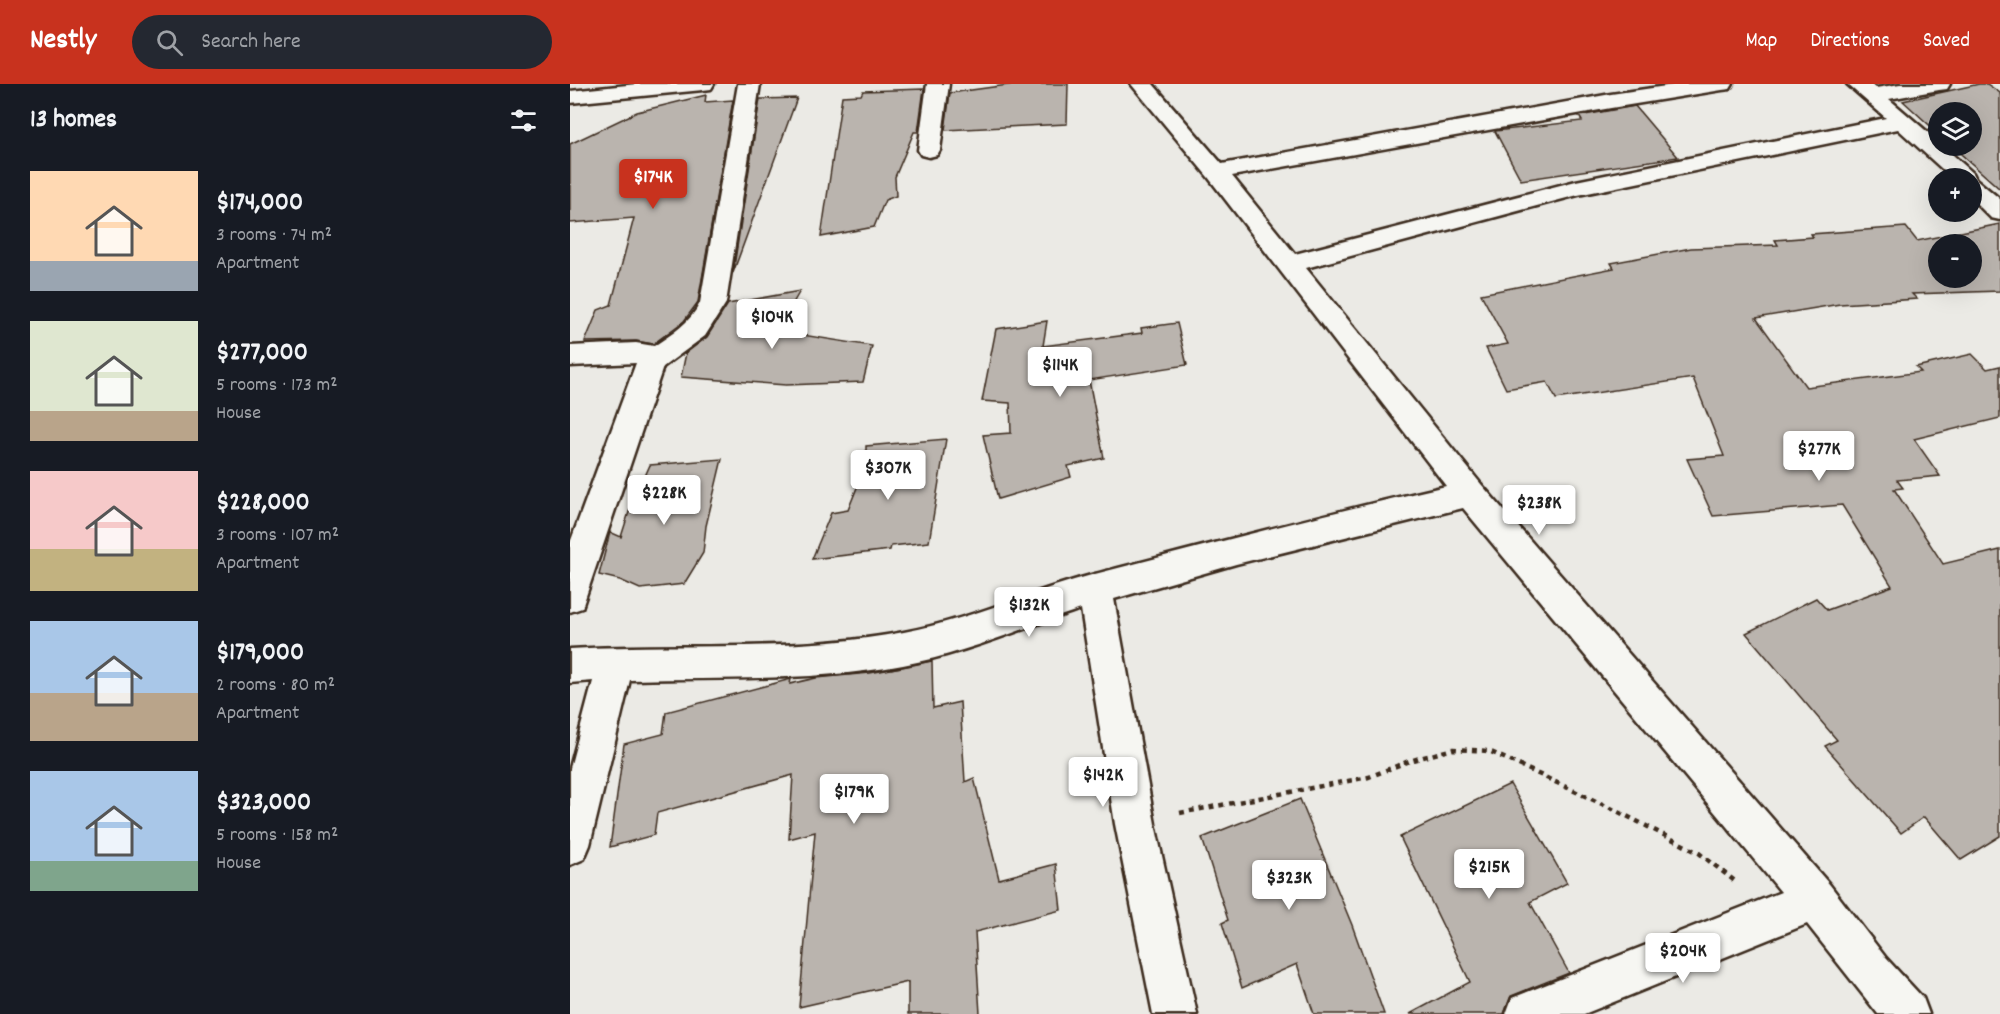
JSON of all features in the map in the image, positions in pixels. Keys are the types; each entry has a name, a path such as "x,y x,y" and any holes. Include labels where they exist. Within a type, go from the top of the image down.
{"street":[{"path":"570,97 703,84"},
{"path":"570,597 587,541 653,360 696,329 708,314 713,303 749,84"},
{"path":"929,150 938,84"},
{"path":"1142,84 1216,172 1796,907 1871,973 1907,1014"},
{"path":"1216,172 1643,90 1722,84"},
{"path":"1865,90 1939,84"},
{"path":"1865,90 1954,168"},
{"path":"1289,264 1576,188 1903,121"},
{"path":"1982,195 2000,212"},
{"path":"570,356 642,353 651,355 653,360"},
{"path":"570,666 616,662 798,662 851,658 941,640 1095,589 1258,543 1470,493"},
{"path":"1095,589 1135,824 1175,1014"},
{"path":"570,845 616,662"},
{"path":"1528,1014 1796,907"}],"path":[{"path":"1135,824 1209,806 1369,777 1409,761 1453,749 1489,751 1700,853 1796,907"}],"building":[{"path":"1015,84 1068,84 1067,124 945,130 950,93"},
{"path":"1979,84 1987,84 2000,93 2000,189 1982,173 1982,168 1977,168 1963,156 1982,156 1982,102 1928,102 1928,124 1903,101"},
{"path":"924,89 918,132 914,132 895,177 896,196 885,200 874,227 821,237 842,96 861,95 863,91"},
{"path":"706,95 705,102 733,100 698,302 684,321 653,344 636,341 585,342 598,310 611,305 634,218 570,223 570,144 637,112"},
{"path":"797,98 733,273 760,99"},
{"path":"1635,106 1678,157 1521,180 1495,131 1582,121 1579,116"},
{"path":"2000,224 2000,291 1912,294 1917,299 1840,304 1756,318 1806,387 1921,372 1916,367 1972,354 1987,369 2000,366 2000,418 1914,439 1940,476 1897,480 1903,488 1894,489 1943,564 2000,550 2000,836 1961,860 1924,817 1901,833 1825,746 1837,740 1746,633 1816,598 1827,610 1892,586 1842,505 1713,516 1687,459 1724,456 1693,378 1556,399 1547,382 1506,389 1486,348 1508,344 1481,294 1614,268 1611,263 1691,248 1778,245 1775,240 1813,237 1811,234 1906,227 1917,241 1928,239 1928,288 1982,288 1982,234 1951,234"},
{"path":"800,291 777,331 872,346 863,382 786,385 681,377 686,353 707,337 728,304"},
{"path":"1047,321 1043,346 1142,333 1141,328 1177,323 1187,365 1089,380 1104,458 1068,466 1071,477 998,499 983,435 1011,433 1010,403 982,401 996,329"},
{"path":"946,439 929,542 891,546 890,550 812,559 831,513 848,510 866,465 866,446"},
{"path":"722,459 706,526 703,553 684,584 640,589 620,580 599,575 610,532 621,537 629,512 650,465"},
{"path":"932,661 933,708 960,702 965,782 974,778 999,879 1056,864 1061,910 975,932 980,1014 908,1014 908,982 799,1007 815,832 789,839 793,775 657,813 654,835 610,847 624,744 663,734 666,712 791,679 790,684 816,678 870,673"},
{"path":"1510,784 1567,883 1530,902 1569,973 1511,996 1504,1014 1410,1014 1470,982 1400,837"},
{"path":"1300,799 1352,925 1384,1014 1314,1014 1297,964 1242,988 1222,923 1228,920 1202,838"}]}
